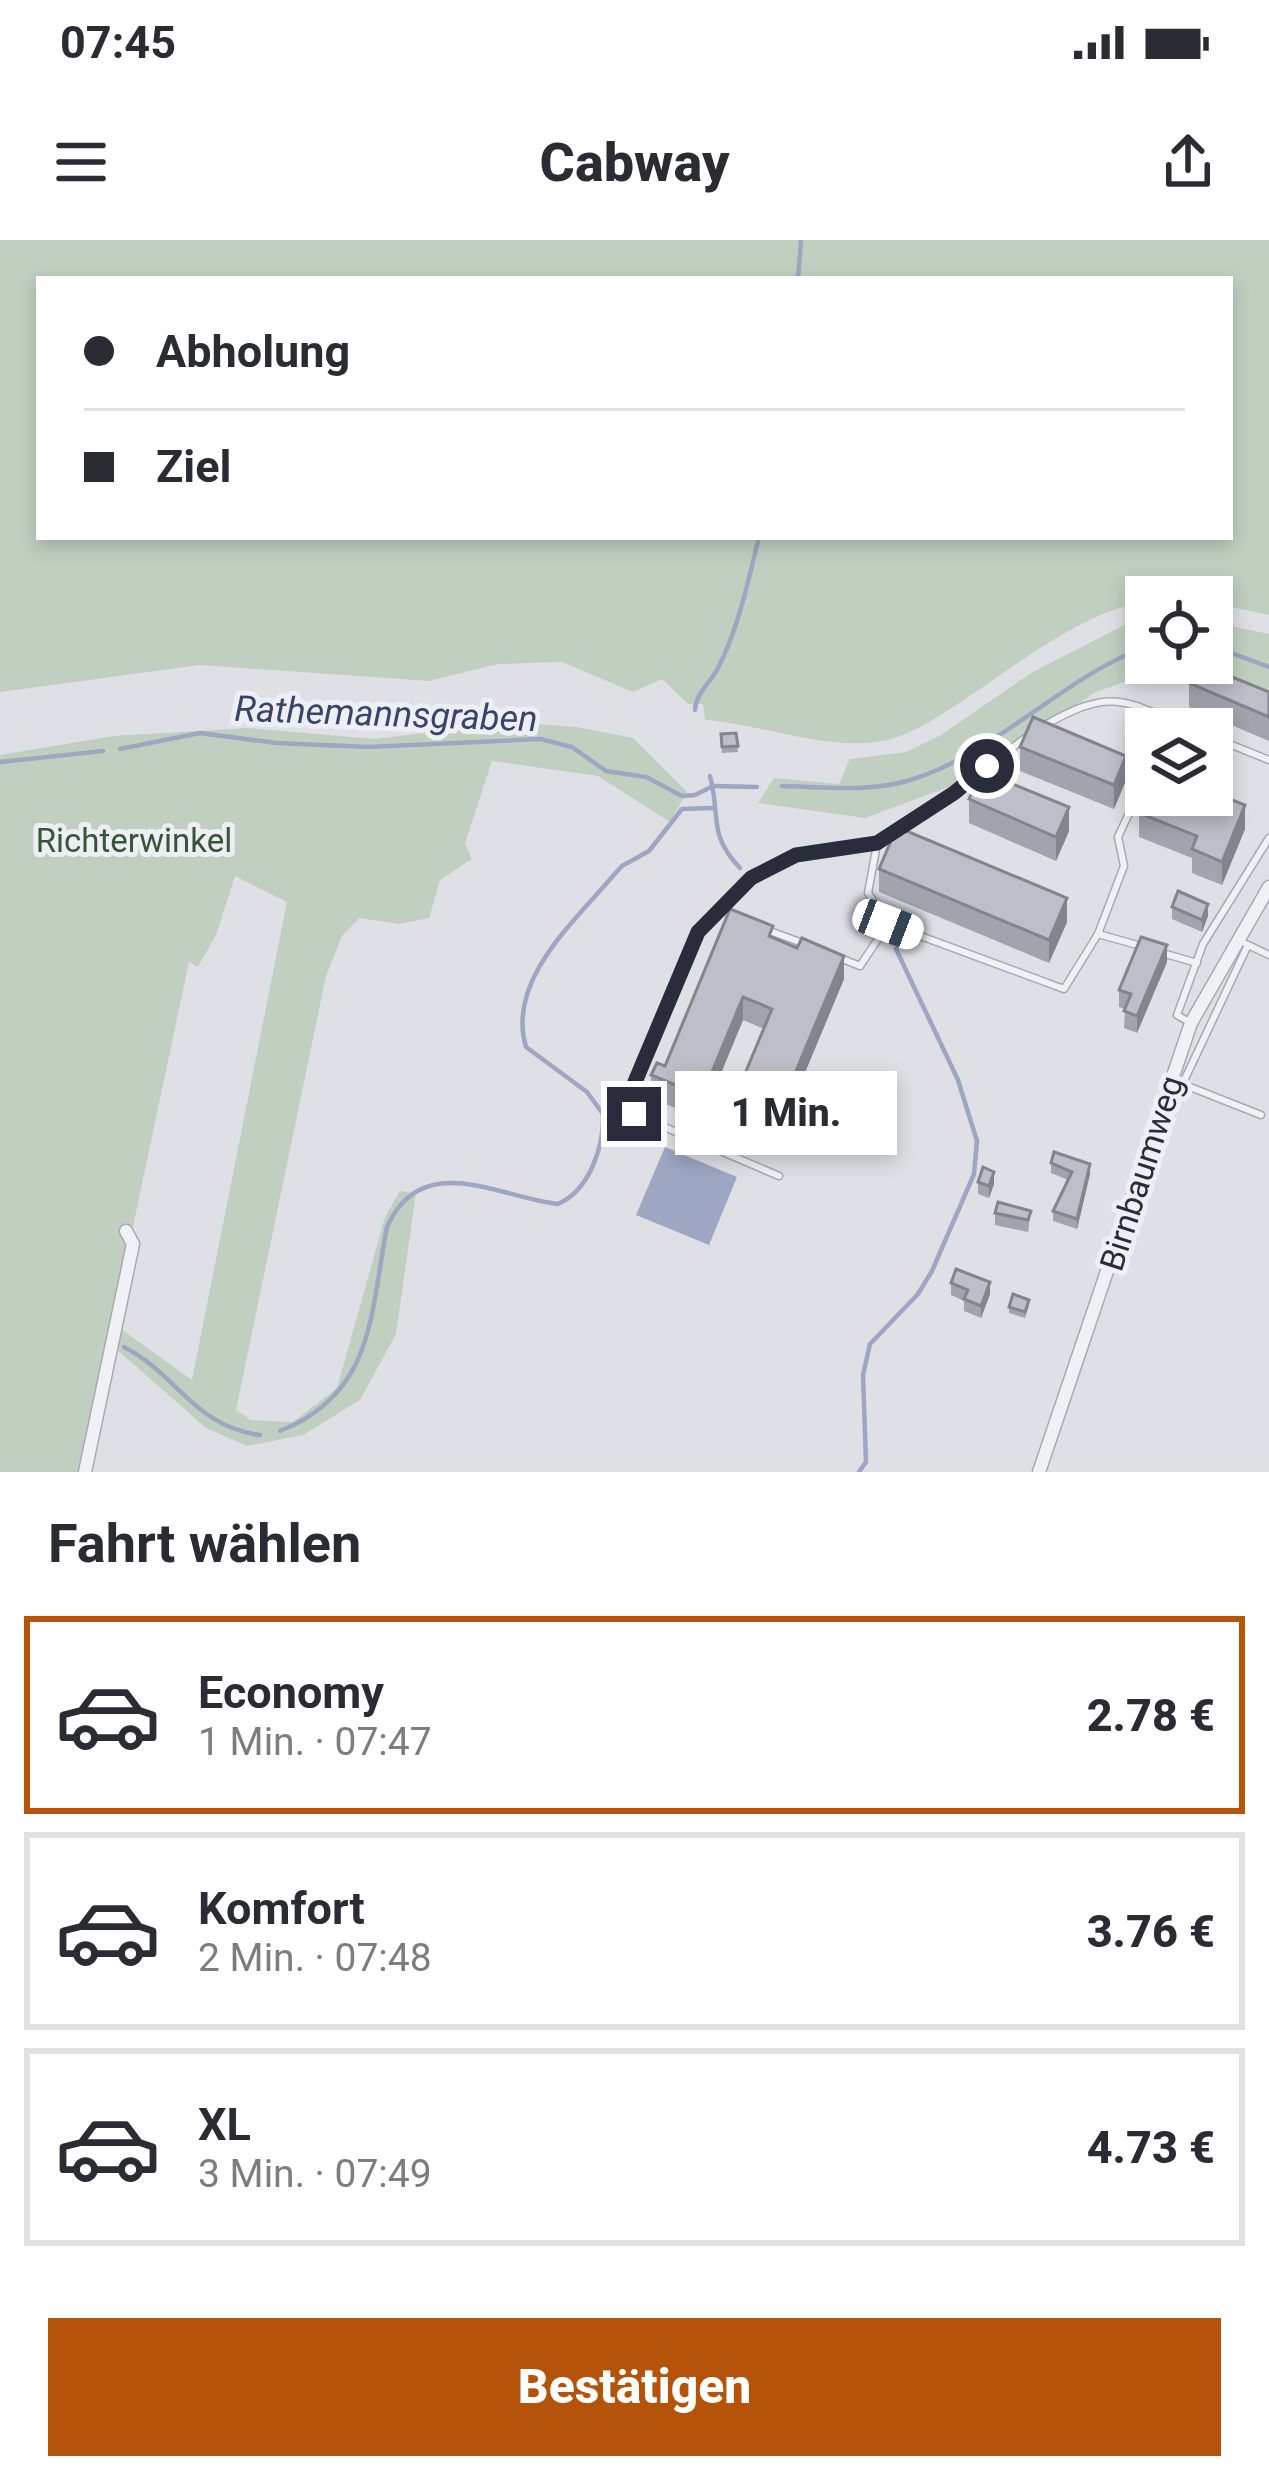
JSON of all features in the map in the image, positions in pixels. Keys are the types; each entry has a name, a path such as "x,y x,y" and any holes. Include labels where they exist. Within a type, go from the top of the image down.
{"street":[{"name":"Birnbaumweg","path":"1040,1472 1177,1081 1191,1023 1242,942 1269,887"},
{"path":"85,1472 133,1244 126,1231"}],"lane":[{"path":"779,1176 634,1114 627,1101 698,932 751,878 796,855 877,843 954,793 1021,739 1078,707 1107,698 1130,708"},
{"path":"1233,745 1269,760"},
{"path":"877,843 868,892 888,924 1064,989 1098,934 1124,866 1118,837 1128,816"},
{"path":"1191,1023 1177,1016 1203,944 1269,838"},
{"path":"719,911 739,919"},
{"path":"840,958 860,966 888,924"},
{"path":"759,927 820,950"},
{"path":"1098,934 1197,962"},
{"path":"1262,1115 1177,1081 1242,942 1269,955"}],"green space":[{"path":"0,240 1269,240 1269,615 1233,607 1233,576 1125,576 1125,606 1045,645 921,726 866,743 705,720 703,704 688,704 662,679 633,692 562,662 498,664 429,681 200,665 0,692"},
{"path":"1125,625 1125,681 1094,693 965,781 865,818 758,803 774,778 839,784 850,759 906,752 941,735 1031,673"},
{"path":"1233,626 1269,634 1269,701 1227,684 1233,684"},
{"name":"Richterwinkel","path":"509,722 577,727 633,738 687,792 670,822 598,776 492,761 465,843 472,859 440,880 429,918 399,924 359,918 342,936 326,976 236,1410 251,1420 293,1422 337,1388 385,1217 400,1191 416,1193 396,1334 360,1400 303,1435 247,1446 206,1428 114,1347 118,1327 192,1380 287,902 235,876 216,935 198,967 189,962 81,1472 0,1472 0,755 113,736 248,728 375,739"}],"water":[{"path":"665,1147 737,1177 709,1245 636,1215"}],"building":[{"path":"1233,677 1269,692 1269,717 1191,684 1233,684"},
{"path":"1033,717 1125,758 1114,785 1020,747"},
{"path":"736,733 738,746 722,747 721,734"},
{"path":"981,771 1069,807 1056,837 969,799"},
{"path":"1233,800 1245,805 1222,862 1192,849 1197,836 1147,816 1233,816"},
{"path":"897,827 1067,898 1049,940 879,869"},
{"path":"1178,891 1208,904 1202,920 1172,907"},
{"path":"730,909 773,926 769,936 797,948 802,938 844,956 773,1126 725,1106 730,1093 736,1095 772,1009 743,997 702,1096 651,1075 657,1063 665,1066"},
{"path":"1141,937 1167,945 1137,1016 1124,1011 1131,994 1119,990"},
{"path":"1054,1152 1090,1164 1077,1219 1053,1211 1072,1172 1051,1163"},
{"path":"983,1167 994,1172 989,1186 978,1182"},
{"path":"998,1202 1031,1211 1028,1220 995,1213"},
{"path":"956,1269 990,1282 981,1306 964,1299 968,1290 951,1283"},
{"path":"1013,1294 1029,1300 1025,1312 1009,1307"}],"waterway":[{"path":"798,276 801,240"},
{"path":"695,710 732,636 758,540"},
{"path":"1233,654 1269,667"},
{"path":"782,786 873,787 935,771 1125,656"},
{"name":"Rathemannsgraben","path":"120,749 200,733 276,743 368,747 540,739 572,747 606,771 646,777 682,796 713,786"},
{"name":"Rathemannsgraben","path":"0,762 103,751"},
{"path":"710,776 719,834 740,868"},
{"path":"713,786 757,787"},
{"path":"280,1431 311,1415 351,1373 371,1320 387,1227 402,1203 420,1190 463,1184 558,1204 587,1178 598,1153 603,1114 587,1092 526,1047 522,1023 526,999 547,954 622,866 649,851 682,809 713,808"},
{"path":"859,1472 866,1462 863,1375 870,1344 918,1294 932,1271 974,1174 977,1141 958,1080 896,949"},
{"path":"124,1347 219,1422 260,1435"}],"route":[{"path":"634,1114 627,1101 698,932 751,878 796,855 877,843 987,766"}]}
